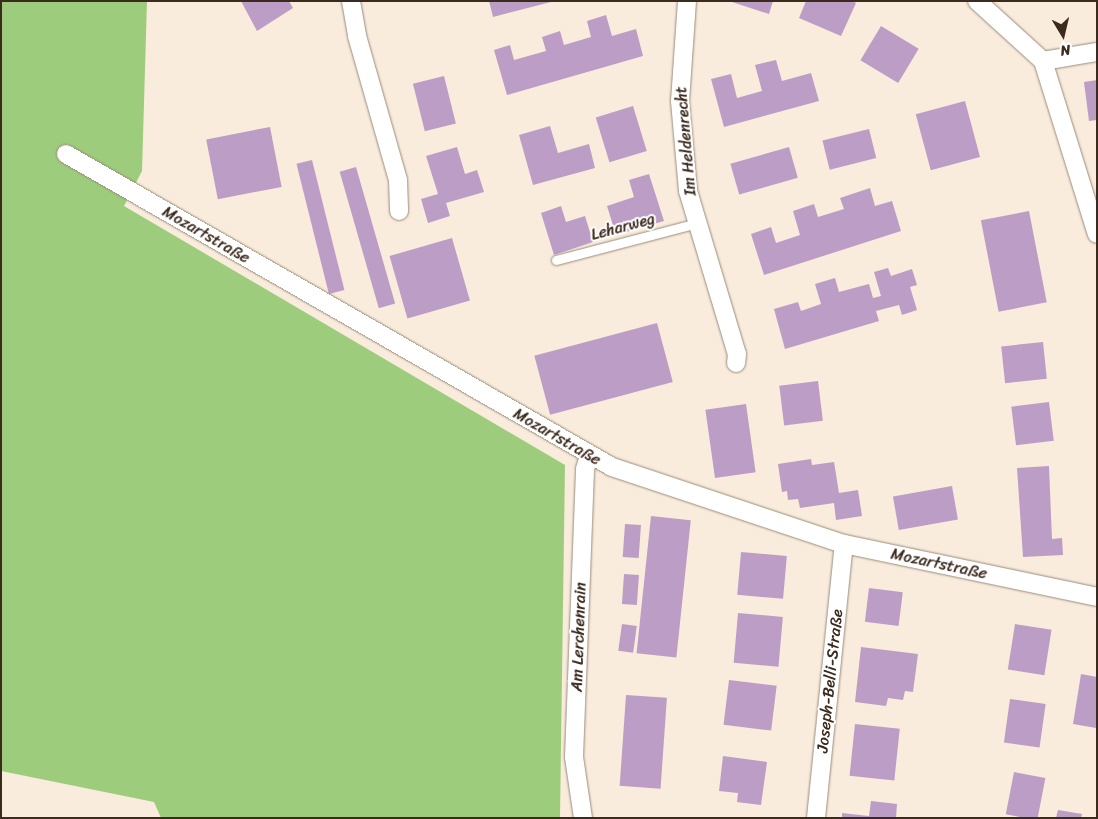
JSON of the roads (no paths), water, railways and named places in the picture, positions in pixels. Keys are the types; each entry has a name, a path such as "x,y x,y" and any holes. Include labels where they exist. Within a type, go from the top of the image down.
{"street":[{"path":"351,1 357,36 398,180 399,211"},
{"name":"Im Heldenrecht","path":"687,1 680,101 688,191 737,354 736,363"},
{"path":"977,1 1043,60 1097,234"},
{"path":"1043,60 1097,52"},
{"name":"Mozartstraße","path":"66,154 589,456 612,467 844,544 1097,597"},
{"name":"Am Lerchenrain","path":"583,818 574,757 585,469 589,456"},
{"name":"Joseph-Belli-Straße","path":"816,818 844,544"}],"lane":[{"name":"Leharweg","path":"556,260 697,223"}]}
